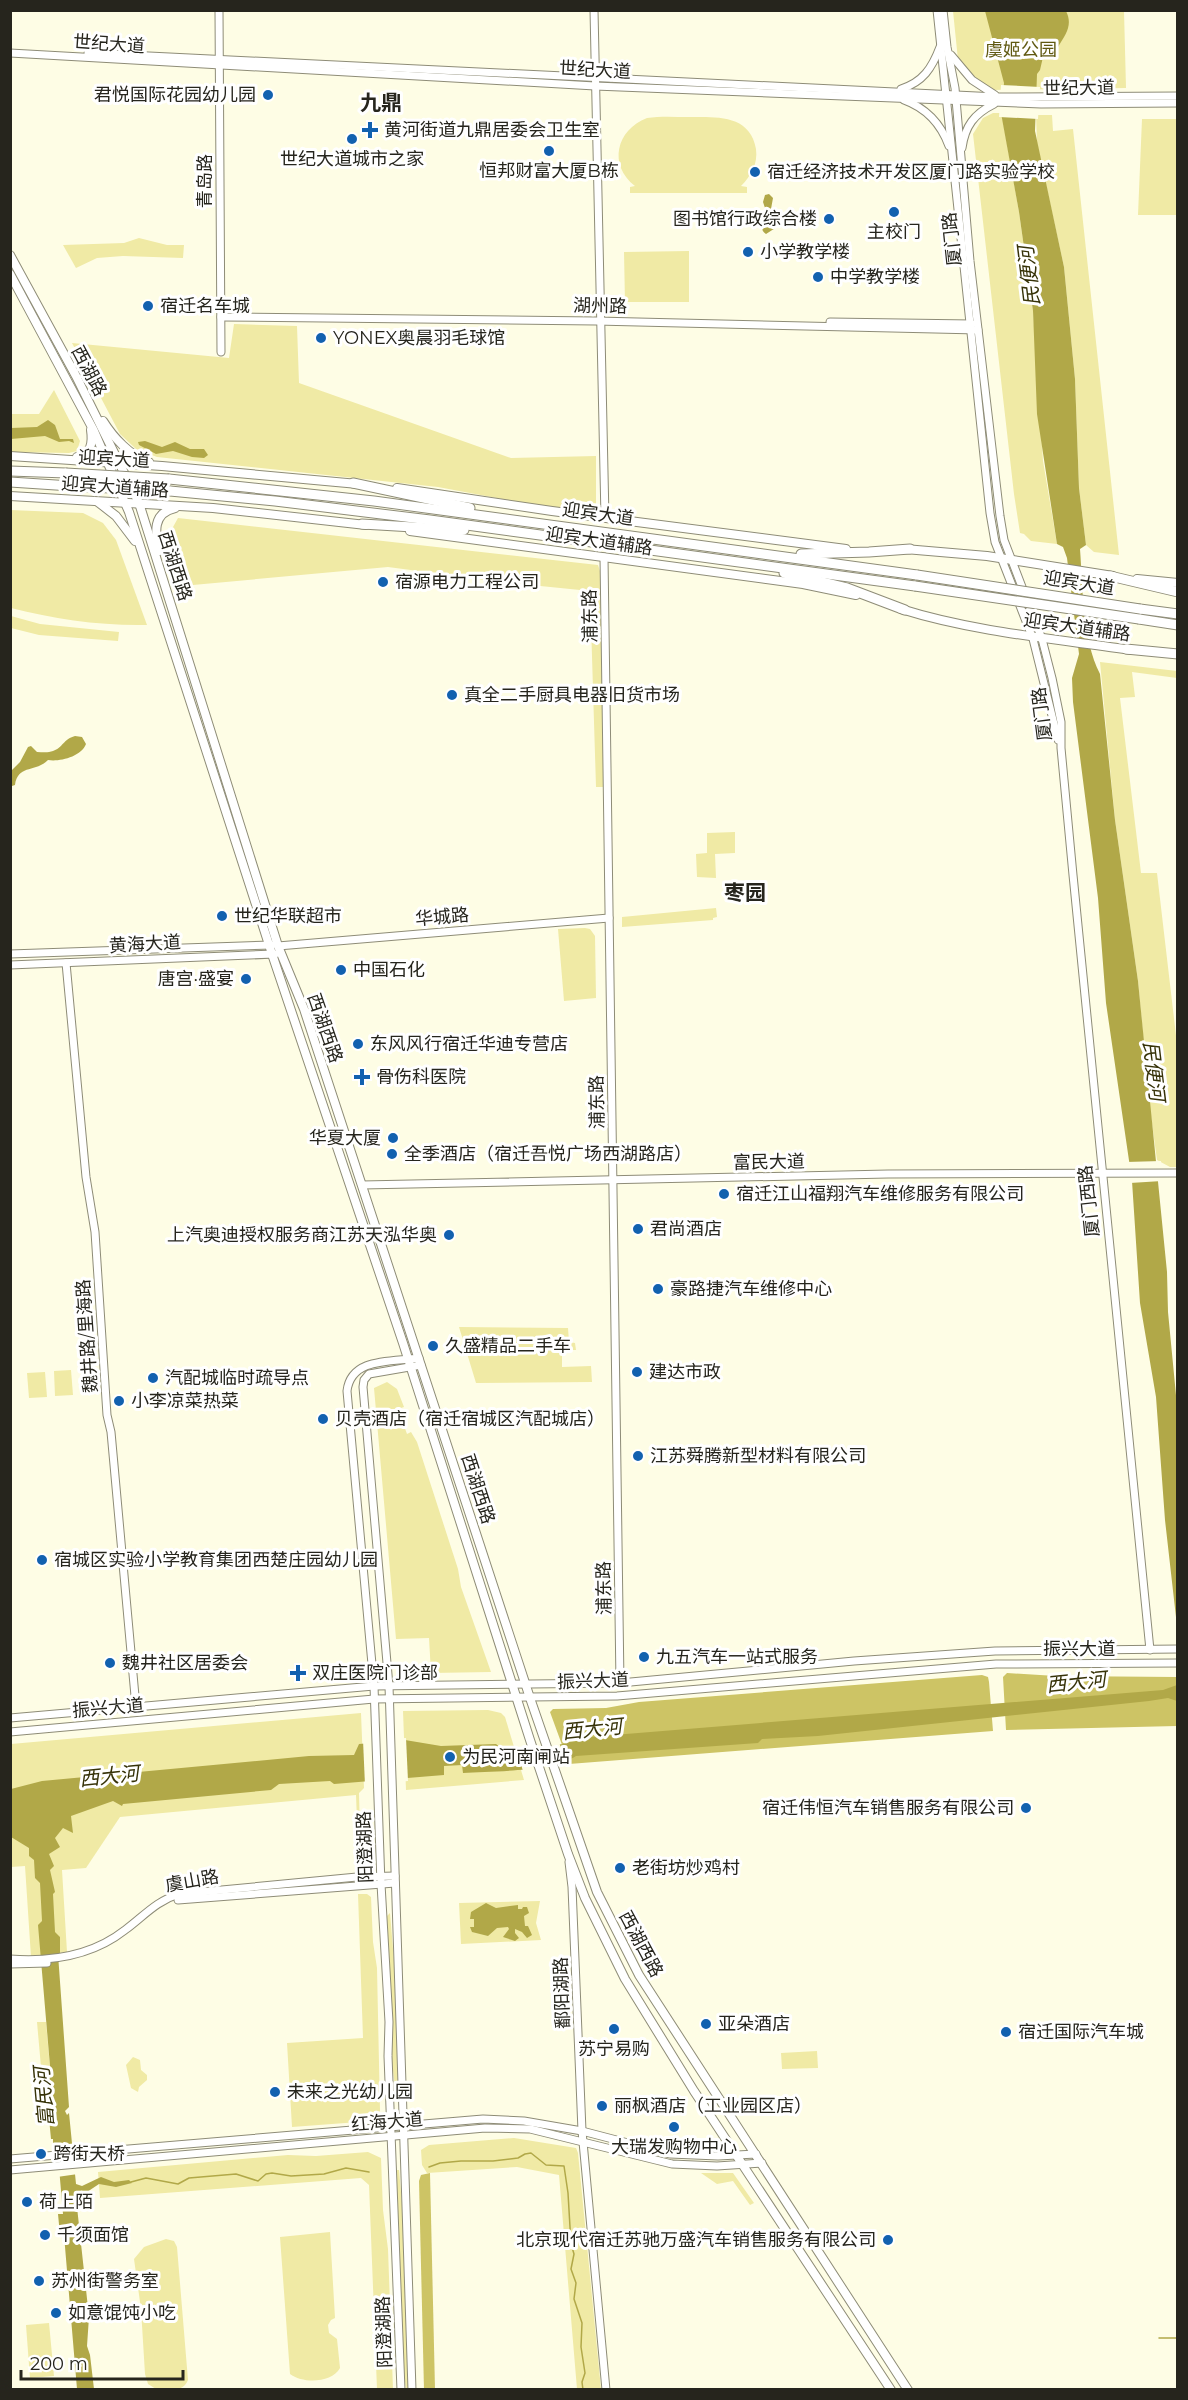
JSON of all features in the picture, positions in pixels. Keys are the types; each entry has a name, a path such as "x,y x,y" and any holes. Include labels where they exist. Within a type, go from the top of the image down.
{"highway":[{"name":"迎宾大道","path":"10,471 169,479 363,499 762,553 1178,614"},
{"name":"迎宾大道","path":"10,482 170,491 287,502 673,552 1178,625"},
{"path":"353,483 522,520"},
{"path":"362,524 469,530 517,536 542,535"},
{"path":"762,553 860,553 910,549"},
{"path":"673,552 711,563 810,578 847,588 905,610"},
{"path":"1110,576 1178,592"},
{"path":"1126,649 1178,655"}],"main road":[{"name":"西湖路","path":"10,255 76,376 139,503"},
{"name":"西湖路","path":"10,274 94,431 126,502"},
{"path":"49,458 84,455 89,450 92,439 90,428 63,375"},
{"path":"76,376 109,431 122,444 139,458 171,466"},
{"name":"迎宾大道辅路","path":"10,456 171,466 353,483 821,547 864,550 910,549 1012,560 1110,576 1178,583"},
{"name":"迎宾大道辅路","path":"10,496 183,506 362,524 604,557 803,585 851,594 945,621 1066,642 1126,649"},
{"path":"62,498 98,502 116,516 134,538 157,601"},
{"name":"西湖西路","path":"126,502 157,601 276,949 304,1009 530,1698 597,1892 639,1975 908,2390"},
{"name":"西湖西路","path":"139,503 276,949 541,1774 585,1898 625,1979 736,2156 887,2388"},
{"path":"162,564 156,524 168,510 183,506"},
{"path":"165,574 177,623"}],"street":[{"name":"青岛路","path":"219,10 221,352"},
{"path":"594,10 605,518"},
{"name":"厦门路","path":"937,10 956,98 960,162 1000,516 1012,560 1041,638 1052,678 1061,722 1061,748"},
{"name":"厦门路","path":"943,10 946,97 990,513 995,542 1032,636 1061,748"},
{"path":"895,94 914,84 930,71 944,46 972,80 999,100 982,110 969,123 965,130 960,162"},
{"name":"世纪大道","path":"10,51 595,82 999,100 1178,103"},
{"path":"895,94 924,111 939,125 952,156"},
{"name":"世纪大道","path":"1041,101 1178,96"},
{"name":"湖州路","path":"221,317 600,319 978,327"},
{"name":"浦东路","path":"604,557 620,1683"},
{"name":"厦门西路","path":"1061,748 1101,1174 1150,1650"},
{"name":"华城路","path":"276,949 609,918"},
{"name":"黄海大道","path":"10,954 276,949"},
{"name":"黄海大道","path":"10,965 276,949"},
{"name":"魏井路/里海路","path":"66,963 86,1177 95,1232 107,1415 114,1456 136,1707"},
{"name":"富民大道","path":"362,1185 878,1174 1178,1173"},
{"name":"阳澄湖路","path":"412,2390 389,1686 363,1387 364,1380 369,1374 420,1361"},
{"name":"阳澄湖路","path":"400,2390 388,2056 389,2022 374,1686 347,1391 350,1377 361,1367 409,1363"},
{"name":"振兴大道","path":"10,1718 374,1686 620,1683 854,1661 995,1651 1177,1649"},
{"name":"振兴大道","path":"10,1732 389,1698 517,1699 617,1696 996,1664 1176,1664"},
{"name":"鄱阳湖路","path":"568,1854 572,1886 582,2131 586,2142 608,2390"},
{"name":"虞山路","path":"10,1964 72,1958 96,1948 123,1932 158,1903 179,1894 395,1880"},
{"name":"虞山路","path":"10,1959 41,1962"},
{"name":"红海大道","path":"10,2159 483,2119 524,2121 582,2131 670,2154 736,2156 756,2154"},
{"name":"红海大道","path":"10,2170 517,2127 672,2164 762,2163"}],"green space":[{"name":"虞姬公园","path":"953,11 1124,11 1126,88 992,90 968,73 958,60"},
{"path":"993,113 1001,113 1019,212 1033,311 1043,461 1057,544 1031,541 1020,533 1014,494 973,134 983,118"},
{"path":"1036,115 1052,115 1053,131 1073,129 1119,555 1094,552 1086,545 1079,488 1075,379 1064,267 1037,143"},
{"path":"647,118 720,118 739,123 747,129 753,138 756,160 748,178 741,186 747,187 747,193 630,193 630,187 635,186 626,178 621,168 619,149 628,131"},
{"path":"1142,119 1177,119 1177,215 1138,215"},
{"path":"139,238 167,245 184,245 183,258 123,256 97,258 76,268 63,245 124,243"},
{"path":"689,251 689,302 625,302 624,252"},
{"path":"234,324 297,326 299,383 511,458 596,456 596,509 588,515 438,487 157,457 136,449 120,434 72,343 229,358"},
{"path":"54,390 80,441 77,451 69,453 11,452 11,414 39,414"},
{"path":"10,510 83,513 103,523 116,540 147,625 78,621 11,608"},
{"path":"178,518 598,565 600,571 604,787 596,787 590,591 388,567 182,586 168,536"},
{"path":"11,616 40,624 119,632 118,641 39,635 11,628"},
{"path":"1100,662 1177,671 1177,678 1132,672 1135,697 1120,698 1141,873 1157,873 1177,1044 1177,1167 1170,1167 1157,1160 1138,981 1115,820"},
{"path":"735,832 735,853 715,854 716,878 697,877 696,854 707,853 707,833"},
{"path":"716,908 717,917 713,920 622,927 622,917"},
{"path":"558,929 590,929 595,936 596,998 564,1001"},
{"path":"459,1327 568,1328 569,1342 575,1343 576,1350 562,1350 562,1367 591,1366 592,1382 476,1383"},
{"path":"71,1370 73,1395 55,1396 54,1371"},
{"path":"45,1372 47,1397 29,1398 27,1373"},
{"path":"387,1382 397,1389 404,1407 398,1409 407,1434 411,1432 417,1442 458,1569 461,1587 491,1672 431,1673 429,1638 396,1639 374,1388"},
{"path":"488,1710 501,1713 505,1717 524,1780 406,1790 403,1711"},
{"path":"361,1713 364,1788 359,1793 361,1870 359,1872 356,1795 120,1817 86,1868 62,1870 67,1952 31,1957 25,1866 11,1867 11,1744"},
{"path":"358,1894 367,1894 371,1897 377,1968 380,2111 372,2121 292,2127 287,2043 363,2038"},
{"path":"540,1901 536,1923 541,1940 461,1944 459,1903"},
{"path":"390,1913 399,2094 396,2095 391,2055 386,1917"},
{"path":"37,2022 46,2022 50,2067 41,2067"},
{"path":"817,2051 818,2068 782,2069 781,2053"},
{"path":"133,2057 140,2060 141,2070 147,2075 147,2080 139,2087 138,2092 131,2088 126,2065"},
{"path":"514,2138 576,2148 578,2153 601,2389 577,2389 559,2175 517,2167 427,2173 422,2165 421,2150 429,2145"},
{"path":"368,2152 381,2158 383,2210 388,2249 393,2389 377,2389 369,2185 361,2178 100,2198 98,2172 288,2155 316,2156"},
{"path":"395,2170 399,2170 403,2215 409,2389 406,2389 401,2352"},
{"path":"701,2173 733,2173 754,2203 750,2205 733,2181 717,2184"},
{"path":"330,2232 335,2318 328,2325 329,2333 337,2339 340,2368 331,2377 317,2380 302,2379 290,2374 280,2237"},
{"path":"166,2239 174,2241 177,2247 188,2380 183,2387 170,2390 156,2389 148,2384 145,2374 141,2309 134,2259 144,2247"},
{"path":"49,2323 54,2376 30,2378 26,2325"}],"shaded area":[{"path":"1007,1673 1056,1676 1177,1677 1177,1726 1006,1730 1003,1677"},
{"path":"982,1675 988,1677 989,1682 993,1731 569,1764 550,1712 553,1709 606,1708 639,1702"},
{"path":"430,2173 435,2389 424,2390 419,2181 421,2175"}],"water":[{"name":"民便河","path":"985,11 1066,11 1069,21 1064,38 1058,47 1052,45 1043,57 1037,74 1035,131 1064,267 1075,379 1079,488 1086,545 1080,549 1084,613 1090,645 1100,674 1115,820 1138,981 1167,1272 1168,1312 1178,1416 1177,1626 1165,1520 1156,1397 1140,1303 1132,1181 1106,1003 1098,898 1073,702 1072,678 1079,654 1067,558 1063,547 1057,544 1037,414 1033,311 1019,212 1001,113 1004,83"},
{"path":"769,194 773,198 771,209 778,215 780,225 766,234 762,230 767,214 763,202 765,195"},
{"path":"48,420 55,425 60,439 73,439 74,443 59,442 45,436 11,439 11,428 37,427"},
{"path":"145,441 162,447 175,442 190,449 204,449 208,455 204,458 192,457 173,451 156,454 139,445 138,442"},
{"path":"75,736 82,737 86,744 80,752 64,759 48,760 23,771 15,785 12,786 11,771 20,762 28,747 31,746 37,752 51,752"},
{"name":"西大河","path":"1177,1685 1177,1701 1168,1698 818,1736 762,1739 758,1743 576,1756 552,1765 522,1770 463,1773 462,1765 444,1766 444,1775 334,1784 330,1781 279,1784 271,1790 123,1804 122,1806 113,1801 71,1816 73,1833 63,1828 55,1838 60,1847 49,1854 54,1866 50,1870 55,1892 53,1894 55,1932 60,1937 60,1954 58,1954 69,2107 65,2111 67,2115 69,2113 76,2184 82,2186 101,2177 114,2182 129,2180 132,2183 116,2187 99,2184 84,2194 77,2207 89,2317 87,2346 94,2389 77,2389 64,2235 60,2235 58,2214 63,2214 57,2144 53,2144 53,2139 51,2139 48,2108 52,2107 51,2088 46,2088 45,2067 50,2066 38,1925 42,1921 40,1883 35,1878 34,1860 29,1856 29,1848 11,1837 11,1789 42,1781 309,1756 354,1755 359,1744 405,1740 441,1746 496,1744 505,1751 563,1744 589,1737 1163,1690"},
{"path":"486,1903 496,1908 518,1905 518,1909 527,1907 529,1913 524,1916 525,1926 528,1926 532,1935 527,1938 515,1929 519,1938 515,1941 503,1937 508,1927 497,1928 488,1936 472,1932 470,1927 474,1927 474,1919 470,1919 471,1912"}],"pier":[{"path":"1001,85 1040,87 1038,119 999,117"},
{"path":"1161,1161 1162,1181 1130,1183 1126,1162"},
{"path":"406,1738 408,1781 365,1785 363,1740"},
{"path":"559,1742 567,1765 523,1771 516,1748"},
{"path":"77,2143 78,2174 57,2177 54,2147 52,2146"}],"waterway":[{"path":"429,2167 440,2163 518,2158 531,2153 546,2165 564,2166 571,2244 574,2254 571,2269 576,2283 574,2299 582,2323 581,2347 585,2373 582,2382 583,2390"},
{"path":"131,2182 146,2178 178,2184 189,2178 236,2174 258,2181 266,2174 272,2173 291,2176 324,2174 346,2168 369,2172"},
{"path":"1159,2338 1178,2338"}],"place":[{"name":"君悦国际花园幼儿园","path":"268,95"},
{"name":"黄河街道九鼎居委会卫生室","path":"370,130"},
{"name":"世纪大道城市之家","path":"352,139"},
{"name":"恒邦财富大厦B栋","path":"549,151"},
{"name":"宿迁经济技术开发区厦门路实验学校","path":"755,172"},
{"name":"主校门","path":"894,212"},
{"name":"图书馆行政综合楼","path":"829,219"},
{"name":"小学教学楼","path":"748,252"},
{"name":"中学教学楼","path":"818,277"},
{"name":"宿迁名车城","path":"148,306"},
{"name":"YONEX奥晨羽毛球馆","path":"321,338"},
{"name":"宿源电力工程公司","path":"383,582"},
{"name":"真全二手厨具电器旧货市场","path":"452,695"},
{"name":"世纪华联超市","path":"222,916"},
{"name":"中国石化","path":"341,970"},
{"name":"唐宫·盛宴","path":"246,979"},
{"name":"东风风行宿迁华迪专营店","path":"358,1044"},
{"name":"骨伤科医院","path":"362,1077"},
{"name":"华夏大厦","path":"393,1138"},
{"name":"全季酒店（宿迁吾悦广场西湖路店）","path":"392,1154"},
{"name":"宿迁江山福翔汽车维修服务有限公司","path":"724,1194"},
{"name":"君尚酒店","path":"638,1229"},
{"name":"上汽奥迪授权服务商江苏天泓华奥","path":"449,1235"},
{"name":"豪路捷汽车维修中心","path":"658,1289"},
{"name":"久盛精品二手车","path":"433,1346"},
{"name":"建达市政","path":"637,1372"},
{"name":"汽配城临时疏导点","path":"153,1378"},
{"name":"小李凉菜热菜","path":"119,1401"},
{"name":"贝壳酒店（宿迁宿城区汽配城店）","path":"323,1419"},
{"name":"江苏舜腾新型材料有限公司","path":"638,1456"},
{"name":"宿城区实验小学教育集团西楚庄园幼儿园","path":"42,1560"},
{"name":"九五汽车一站式服务","path":"644,1657"},
{"name":"魏井社区居委会","path":"110,1663"},
{"name":"双庄医院门诊部","path":"298,1673"},
{"name":"为民河南闸站","path":"450,1757"},
{"name":"宿迁伟恒汽车销售服务有限公司","path":"1026,1808"},
{"name":"老街坊炒鸡村","path":"620,1868"},
{"name":"亚朵酒店","path":"706,2024"},
{"name":"苏宁易购","path":"614,2029"},
{"name":"宿迁国际汽车城","path":"1006,2032"},
{"name":"未来之光幼儿园","path":"275,2092"},
{"name":"丽枫酒店（工业园区店）","path":"602,2106"},
{"name":"大瑞发购物中心","path":"674,2127"},
{"name":"跨街天桥","path":"41,2154"},
{"name":"荷上陌","path":"27,2202"},
{"name":"千须面馆","path":"45,2235"},
{"name":"北京现代宿迁苏驰万盛汽车销售服务有限公司","path":"888,2240"},
{"name":"苏州街警务室","path":"39,2281"},
{"name":"如意馄饨小吃","path":"56,2313"}],"district":[{"name":"九鼎","path":"381,103"},
{"name":"枣园","path":"745,893"}],"water label":[{"name":"富民河","path":"44,2097"}]}
